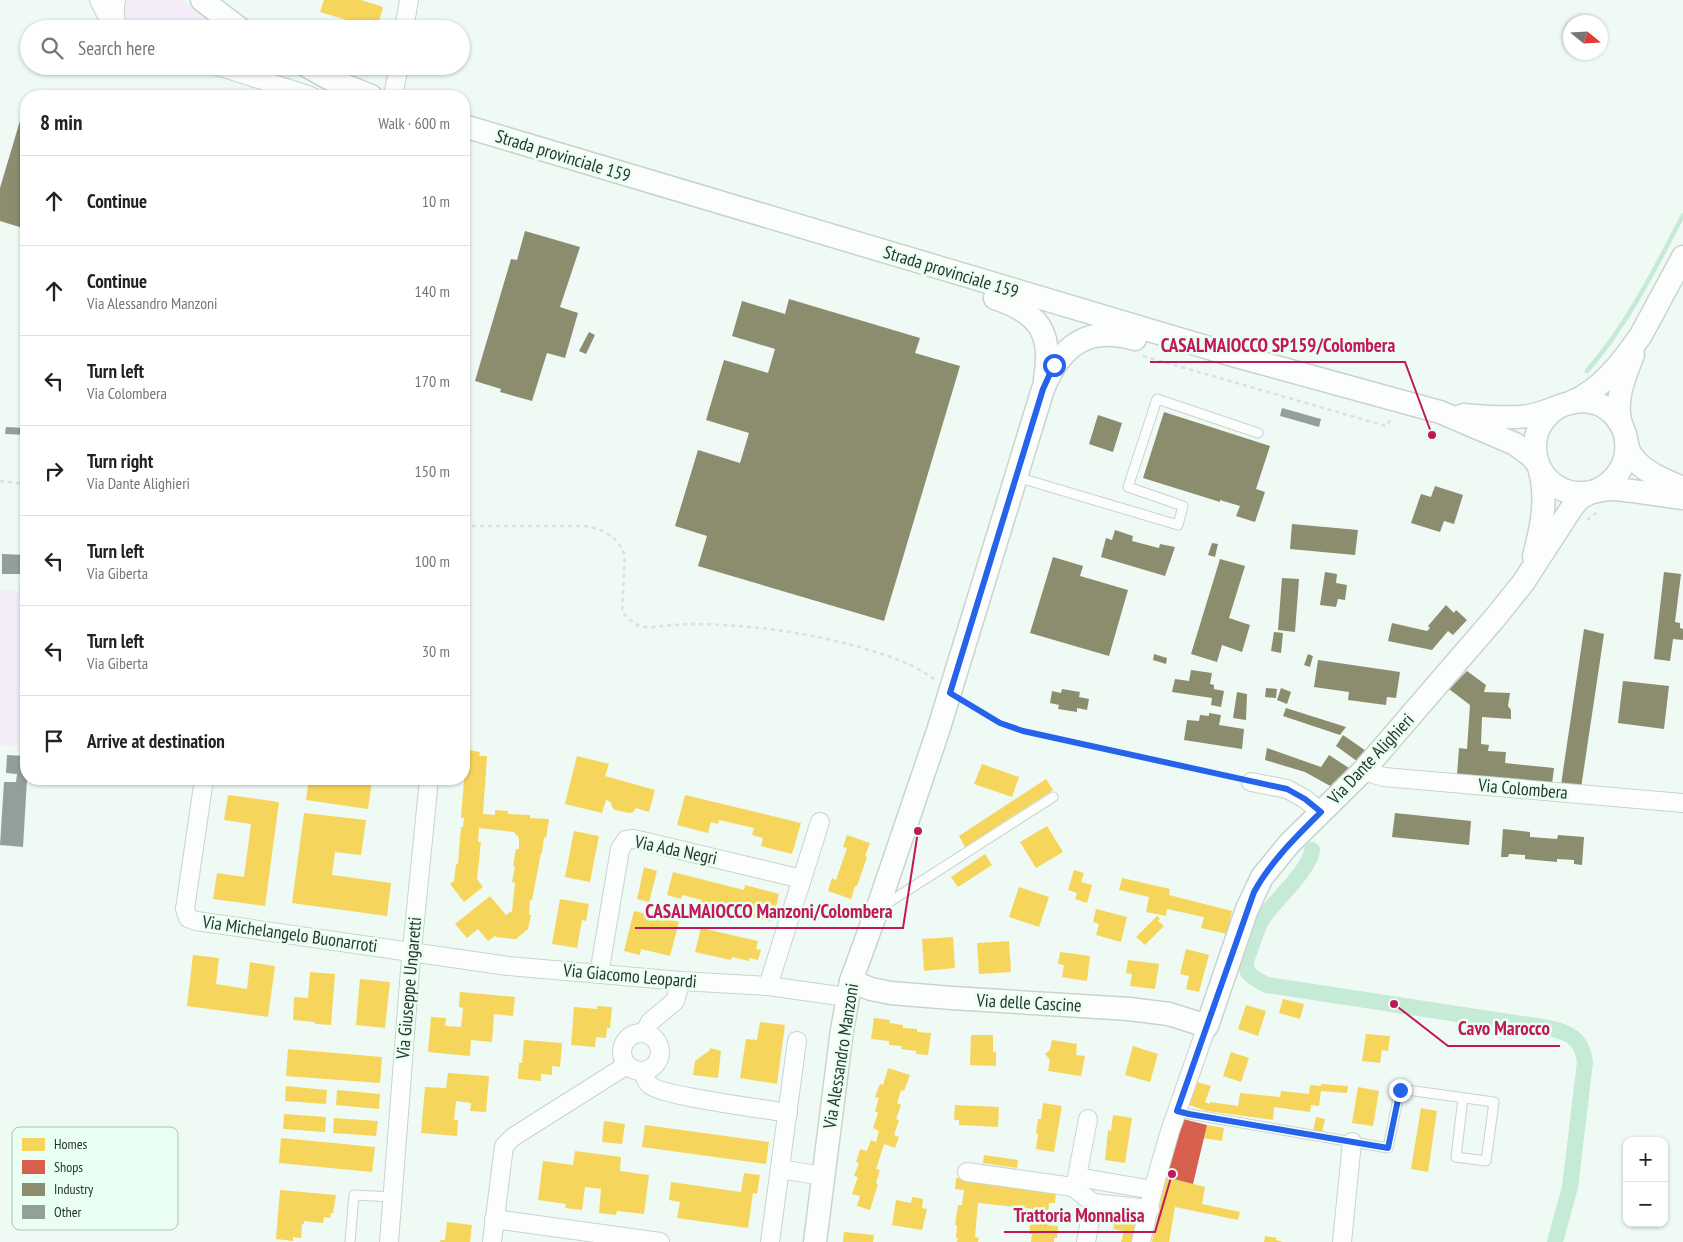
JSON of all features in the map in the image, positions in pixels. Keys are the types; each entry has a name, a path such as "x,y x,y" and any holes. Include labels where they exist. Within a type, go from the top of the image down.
{"street":[{"path":"98,0 109,20"},
{"path":"115,20 116,0"},
{"path":"202,0 228,20"},
{"path":"406,20 409,0"},
{"path":"246,75 292,90"},
{"path":"323,75 356,90"},
{"path":"394,90 397,75"},
{"name":"Strada provinciale 159","path":"470,128 1236,356 1440,412 1515,444 1531,456 1547,479 1561,489 1596,497 1604,489 1617,489 1683,498"},
{"path":"1538,466 1535,449 1537,433 1545,418 1565,404 1584,396 1598,386 1622,361 1640,335 1683,257"},
{"path":"940,268 964,287 1015,305 1037,321 1047,349 1043,389"},
{"path":"1043,389 1054,365 1069,348 1086,339 1105,334 1126,336 1188,353 1236,356"},
{"path":"1596,497 1620,471 1626,456 1619,409 1620,394 1640,335"},
{"name":"Via Alessandro Manzoni","path":"814,1242 849,989 938,732 1043,389"},
{"name":"Strada provinciale 159","path":"1440,412 1472,416 1512,417 1541,414 1565,404 1586,401 1601,406 1615,416 1624,434 1630,454 1643,467 1683,488"},
{"name":"Via Dante Alighieri","path":"1530,571 1543,512 1544,487 1538,466"},
{"name":"Via Dante Alighieri","path":"1141,1242 1153,1190 1177,1111 1247,909 1262,877 1276,858 1364,771 1494,619 1523,583 1573,506 1584,496 1596,497"},
{"name":"Via Colombera","path":"1364,771 1384,777 1683,803"},
{"path":"1251,782 1287,789 1305,799 1321,812"},
{"name":"Via Michelangelo Buonarroti","path":"203,785 185,909 188,918 196,921 412,952"},
{"name":"Via Giuseppe Ungaretti","path":"389,1242 427,785"},
{"path":"768,986 820,822"},
{"name":"Via Ada Negri","path":"599,974 620,849 626,840 634,839 802,879"},
{"name":"Via Giacomo Leopardi","path":"412,952 508,966 681,981 849,989"},
{"path":"644,1033 650,1022 675,1001 681,981"},
{"name":"Via delle Cascine","path":"849,989 865,988 892,993 952,998 1129,1009 1169,1014 1207,1026"},
{"path":"644,1033 654,1037 660,1046 660,1057 655,1066 645,1071 635,1070 627,1065 623,1056 623,1047 627,1039 635,1034 644,1033"},
{"path":"770,1242 798,1041"},
{"path":"492,1242 504,1146 513,1137 627,1065"},
{"path":"645,1071 645,1079 650,1086 671,1094 788,1113"},
{"path":"1088,1119 1077,1177 1153,1190"},
{"path":"1342,1242 1352,1142"},
{"path":"780,1169 823,1176"},
{"path":"967,1172 1073,1187 1093,1203 1150,1209"},
{"path":"1086,1242 1093,1203"},
{"path":"494,1219 660,1242"}],"lane":[{"path":"1017,477 1178,525 1183,506 1128,487 1157,398 1258,433"},
{"path":"877,910 1053,797"},
{"path":"1177,1111 1388,1148 1400,1090 1463,1098 1494,1102 1486,1161 1456,1157 1463,1098"},
{"path":"350,1242 354,1195 393,1197"}],"path":[{"path":"1135,354 1386,426 1391,418 1400,421"},
{"path":"0,481 20,483"},
{"path":"1582,523 1596,497"},
{"path":"470,526 584,526 597,528 615,539 622,548 624,556 622,611 634,623 646,627 693,624 743,625 795,632 842,642 888,656 914,667 933,678 948,698 1000,723 1023,731 1251,782"}],"shaded area":[{"path":"126,0 181,0 209,20 126,20 124,15"},
{"path":"0,590 20,591 20,746 0,745"}],"building: Homes":[{"path":"324,0 361,0 383,7 379,20 347,20 320,12"},
{"path":"470,750 480,752 479,756 487,756 483,814 495,815 495,810 508,811 508,814 530,815 530,818 549,819 532,900 530,900 529,915 531,915 528,929 516,939 495,936 488,941 478,929 467,938 455,924 490,896 506,915 512,911 515,883 512,882 515,866 513,866 516,849 519,849 519,838 514,832 479,828 478,842 481,842 477,879 483,887 464,902 450,884 454,881 456,864 458,864 461,827 463,827 464,818 461,818 464,785 470,785"},
{"path":"577,756 609,764 605,776 655,790 649,812 636,808 630,813 615,810 611,802 606,800 602,813 565,804"},
{"path":"982,764 1019,777 1012,797 974,784"},
{"path":"1046,779 1053,790 965,847 959,836"},
{"path":"308,785 371,785 368,809 306,800"},
{"path":"228,795 279,802 265,906 213,899 217,873 244,877 251,824 224,820"},
{"path":"685,795 801,823 792,854 761,846 763,838 752,835 754,828 719,820 718,824 711,822 708,833 677,825"},
{"path":"304,813 366,820 361,855 335,852 332,875 391,883 387,916 292,903"},
{"path":"1047,826 1063,852 1036,868 1020,842"},
{"path":"574,831 599,836 590,882 565,877"},
{"path":"847,835 870,843 865,856 867,857 851,899 828,891 832,878 836,880 847,848 843,847"},
{"path":"985,854 992,865 958,887 951,877"},
{"path":"644,867 657,871 649,902 637,899"},
{"path":"1074,870 1084,873 1081,882 1092,885 1087,903 1075,899 1077,893 1068,890"},
{"path":"673,872 744,890 745,885 779,894 776,907 773,906 770,921 743,914 743,911 729,907 728,910 701,903 702,900 682,895 681,899 667,895"},
{"path":"1122,878 1170,889 1169,895 1232,911 1227,934 1201,928 1204,917 1167,909 1166,916 1146,912 1149,897 1119,890"},
{"path":"1019,887 1049,897 1039,927 1009,917"},
{"path":"560,899 589,904 586,921 582,920 577,948 552,944"},
{"path":"1096,909 1127,917 1121,942 1096,935 1099,924 1093,922"},
{"path":"634,911 679,922 670,956 641,949 640,955 624,951"},
{"path":"1157,916 1160,919 1158,921 1164,926 1145,945 1136,937"},
{"path":"701,928 758,941 756,949 761,950 758,960 749,958 749,961 732,957 731,960 695,952"},
{"path":"953,937 955,968 924,971 922,939"},
{"path":"1009,941 1011,972 979,974 977,943"},
{"path":"1186,949 1209,955 1199,992 1186,989 1189,976 1180,974"},
{"path":"1060,952 1090,956 1087,981 1062,977 1064,965 1058,964"},
{"path":"193,955 219,958 216,984 247,989 250,962 275,966 268,1017 187,1006"},
{"path":"1128,960 1159,964 1155,989 1130,986 1132,974 1126,973"},
{"path":"310,972 335,974 331,1025 293,1020 294,997 308,998"},
{"path":"360,979 390,982 385,1028 356,1025"},
{"path":"460,992 515,997 513,1016 494,1014 492,1042 471,1040 470,1056 428,1052 431,1017 446,1018 445,1026 461,1027 463,1008 459,1007"},
{"path":"1283,999 1304,1004 1300,1019 1279,1013"},
{"path":"1246,1005 1266,1011 1258,1036 1238,1029"},
{"path":"597,1006 612,1007 610,1028 607,1028 606,1038 596,1037 595,1047 571,1045 574,1007 597,1009"},
{"path":"874,1018 890,1020 889,1023 903,1025 903,1028 917,1029 917,1032 931,1033 928,1055 916,1054 916,1051 901,1049 902,1046 889,1045 889,1041 871,1039"},
{"path":"760,1022 785,1025 777,1084 740,1078 746,1039 757,1040"},
{"path":"1366,1034 1390,1036 1388,1051 1382,1050 1380,1063 1362,1061"},
{"path":"971,1035 993,1035 993,1052 996,1052 996,1066 970,1065"},
{"path":"524,1040 562,1043 560,1067 552,1066 552,1075 541,1074 541,1081 518,1079 519,1063 522,1063"},
{"path":"1052,1040 1077,1044 1076,1055 1085,1056 1081,1076 1048,1071 1050,1060 1045,1054 1050,1050"},
{"path":"1133,1046 1158,1054 1150,1082 1125,1075"},
{"path":"710,1048 721,1051 718,1078 693,1075 695,1061 710,1050"},
{"path":"288,1049 382,1057 380,1083 286,1076"},
{"path":"1231,1052 1249,1058 1241,1082 1223,1076"},
{"path":"888,1068 910,1075 904,1091 901,1090 897,1103 901,1105 896,1119 899,1120 894,1135 899,1137 895,1148 884,1144 876,1169 880,1170 876,1183 878,1184 870,1210 857,1206 860,1196 852,1194 858,1177 854,1176 859,1163 856,1162 860,1149 867,1151 871,1140 876,1142 879,1131 873,1128 878,1113 875,1111 879,1098 875,1097 880,1084 883,1085"},
{"path":"448,1073 489,1076 486,1112 470,1111 471,1103 456,1101 454,1120 458,1120 457,1136 421,1133 425,1087 446,1088"},
{"path":"1197,1082 1211,1086 1205,1102 1209,1104 1210,1102 1238,1106 1240,1093 1280,1097 1281,1091 1309,1094 1310,1085 1348,1086 1347,1093 1321,1091 1319,1106 1311,1105 1310,1112 1274,1107 1273,1120 1207,1111 1189,1105"},
{"path":"286,1086 327,1090 326,1104 285,1101"},
{"path":"1358,1087 1379,1091 1373,1126 1352,1123"},
{"path":"337,1090 380,1094 379,1109 336,1105"},
{"path":"1043,1103 1062,1106 1054,1152 1036,1149 1038,1119 1041,1119"},
{"path":"955,1105 999,1107 998,1127 959,1125 959,1120 954,1120"},
{"path":"1421,1108 1437,1111 1428,1172 1411,1169"},
{"path":"284,1114 326,1117 325,1132 283,1129"},
{"path":"1113,1115 1132,1118 1125,1163 1105,1160 1108,1130 1111,1131"},
{"path":"1316,1117 1325,1119 1322,1133 1313,1131"},
{"path":"334,1118 378,1121 376,1136 333,1133"},
{"path":"604,1121 625,1124 622,1144 602,1142"},
{"path":"645,1125 769,1142 766,1164 642,1147"},
{"path":"1207,1125 1224,1128 1222,1141 1203,1138"},
{"path":"281,1138 375,1147 372,1172 279,1163"},
{"path":"575,1151 621,1157 620,1171 649,1175 644,1214 617,1211 616,1215 599,1213 601,1189 585,1187 582,1210 565,1208 566,1204 538,1200 543,1161 573,1165"},
{"path":"984,1155 1018,1160 1017,1168 983,1163"},
{"path":"744,1173 760,1175 757,1194 753,1193 748,1228 677,1218 680,1202 669,1200 671,1182 741,1192"},
{"path":"1166,1177 1205,1187 1202,1204 1240,1212 1238,1220 1175,1207 1169,1242 1152,1242"},
{"path":"956,1178 1052,1188 1056,1192 1055,1203 1049,1203 1047,1225 1058,1226 1057,1238 1054,1238 1054,1242 1031,1242 1032,1234 1029,1234 1034,1209 978,1203 975,1237 979,1238 978,1242 957,1242 957,1225 955,1225 958,1205 962,1205 964,1190 955,1189"},
{"path":"280,1190 336,1195 333,1213 331,1213 330,1218 324,1217 323,1223 304,1221 301,1238 293,1237 293,1241 276,1239"},
{"path":"912,1197 923,1199 922,1208 927,1209 922,1230 892,1225 896,1200 911,1203"},
{"path":"1117,1212 1142,1218 1136,1242 1121,1242 1124,1231 1113,1229"},
{"path":"447,1222 472,1225 470,1242 440,1242 445,1240"},
{"path":"844,1232 874,1235 873,1242 843,1242"},
{"path":"1265,1236 1277,1238 1276,1240 1283,1242 1264,1242"}],"building: Shops":[{"path":"1183,1119 1207,1125 1193,1184 1166,1177"}],"building: Industry":[{"path":"20,121 20,227 0,221 0,188"},
{"path":"525,231 580,247 560,307 578,313 565,358 547,353 532,401 500,392 501,389 475,381 511,259 517,260"},
{"path":"789,299 920,338 915,353 960,366 884,621 698,566 707,536 675,526 698,450 740,463 749,433 706,420 724,360 768,373 775,349 732,336 742,301 785,314"},
{"path":"589,332 595,335 586,354 579,351"},
{"path":"1164,412 1270,446 1256,489 1265,492 1255,522 1236,516 1240,506 1220,500 1220,502 1143,478"},
{"path":"1098,415 1122,423 1113,452 1089,444"},
{"path":"1435,486 1463,495 1454,524 1444,521 1440,532 1411,523 1421,494 1431,497"},
{"path":"1292,524 1358,530 1355,555 1290,549"},
{"path":"1115,530 1133,536 1132,541 1159,548 1160,544 1175,547 1165,576 1101,557 1106,538 1112,540"},
{"path":"1212,543 1218,544 1215,557 1208,555"},
{"path":"1053,557 1083,566 1080,576 1128,590 1109,656 1030,633"},
{"path":"1220,559 1245,566 1229,618 1250,625 1242,652 1222,645 1217,662 1191,654"},
{"path":"1325,572 1337,574 1336,583 1347,585 1345,600 1338,599 1336,607 1320,605"},
{"path":"1664,572 1681,574 1675,622 1680,623 1680,628 1683,629 1683,640 1673,639 1670,661 1654,659"},
{"path":"1282,578 1299,579 1295,632 1278,630"},
{"path":"1446,605 1454,613 1456,610 1467,620 1453,635 1448,631 1432,650 1388,641 1392,623 1427,631 1430,628 1428,626"},
{"path":"1584,629 1604,634 1581,788 1561,785"},
{"path":"1274,632 1283,633 1281,653 1271,651"},
{"path":"1154,654 1167,658 1166,664 1153,660"},
{"path":"1308,654 1313,656 1310,667 1304,665"},
{"path":"1318,660 1400,672 1396,698 1387,697 1386,705 1348,700 1349,692 1314,687"},
{"path":"1191,670 1212,673 1210,684 1214,685 1214,689 1224,691 1221,707 1211,705 1212,698 1172,692 1175,679 1189,681"},
{"path":"1467,671 1486,685 1484,692 1510,693 1508,706 1511,710 1511,719 1482,717 1481,744 1489,745 1488,751 1506,752 1505,763 1554,768 1552,784 1457,775 1459,748 1467,749 1470,705 1449,689"},
{"path":"1623,681 1669,686 1664,729 1618,723"},
{"path":"1266,688 1277,689 1276,698 1265,697"},
{"path":"1281,688 1291,692 1287,704 1277,700"},
{"path":"1062,689 1080,692 1079,697 1089,699 1087,710 1077,708 1077,712 1058,709 1059,705 1050,703 1052,691 1061,693"},
{"path":"1237,692 1247,694 1246,720 1233,718"},
{"path":"1286,708 1346,727 1340,735 1283,716"},
{"path":"1209,713 1221,715 1219,725 1244,729 1242,749 1184,740 1187,720 1199,721 1200,715 1209,716"},
{"path":"1343,735 1369,753 1361,764 1336,746"},
{"path":"1267,748 1321,767 1329,755 1349,768 1332,787 1305,772 1265,760"},
{"path":"1395,813 1471,821 1469,845 1392,837"},
{"path":"1503,829 1530,832 1530,837 1557,839 1558,835 1584,837 1582,865 1574,864 1574,860 1557,859 1557,862 1525,859 1525,855 1509,854 1508,857 1501,857"}],"building: Other":[{"path":"1282,408 1321,419 1319,427 1280,416"},
{"path":"6,427 20,428 20,435 5,434"},
{"path":"2,554 20,555 20,574 2,574"},
{"path":"7,755 20,756 20,785 27,785 23,847 0,845 4,782 16,782 17,774 6,773"}],"waterway":[{"path":"1587,371 1628,316 1683,215"},
{"path":"1312,850 1310,858 1299,876 1268,911 1259,926 1246,964 1248,972 1254,978 1267,985 1549,1028 1563,1032 1578,1042 1585,1062 1570,1187 1555,1242"}],"place":[{"name":"CASALMAIOCCO SP159/Colombera","path":"1432,435"},
{"name":"CASALMAIOCCO Manzoni/Colombera","path":"918,831"},
{"name":"Cavo Marocco","path":"1394,1004"},
{"name":"Trattoria Monnalisa","path":"1172,1174"}],"route":[{"path":"1054,365 1043,389 950,693 1000,723 1023,731 1287,789 1305,799 1321,812 1276,858 1254,892 1177,1111 1388,1148 1400,1090"}]}
